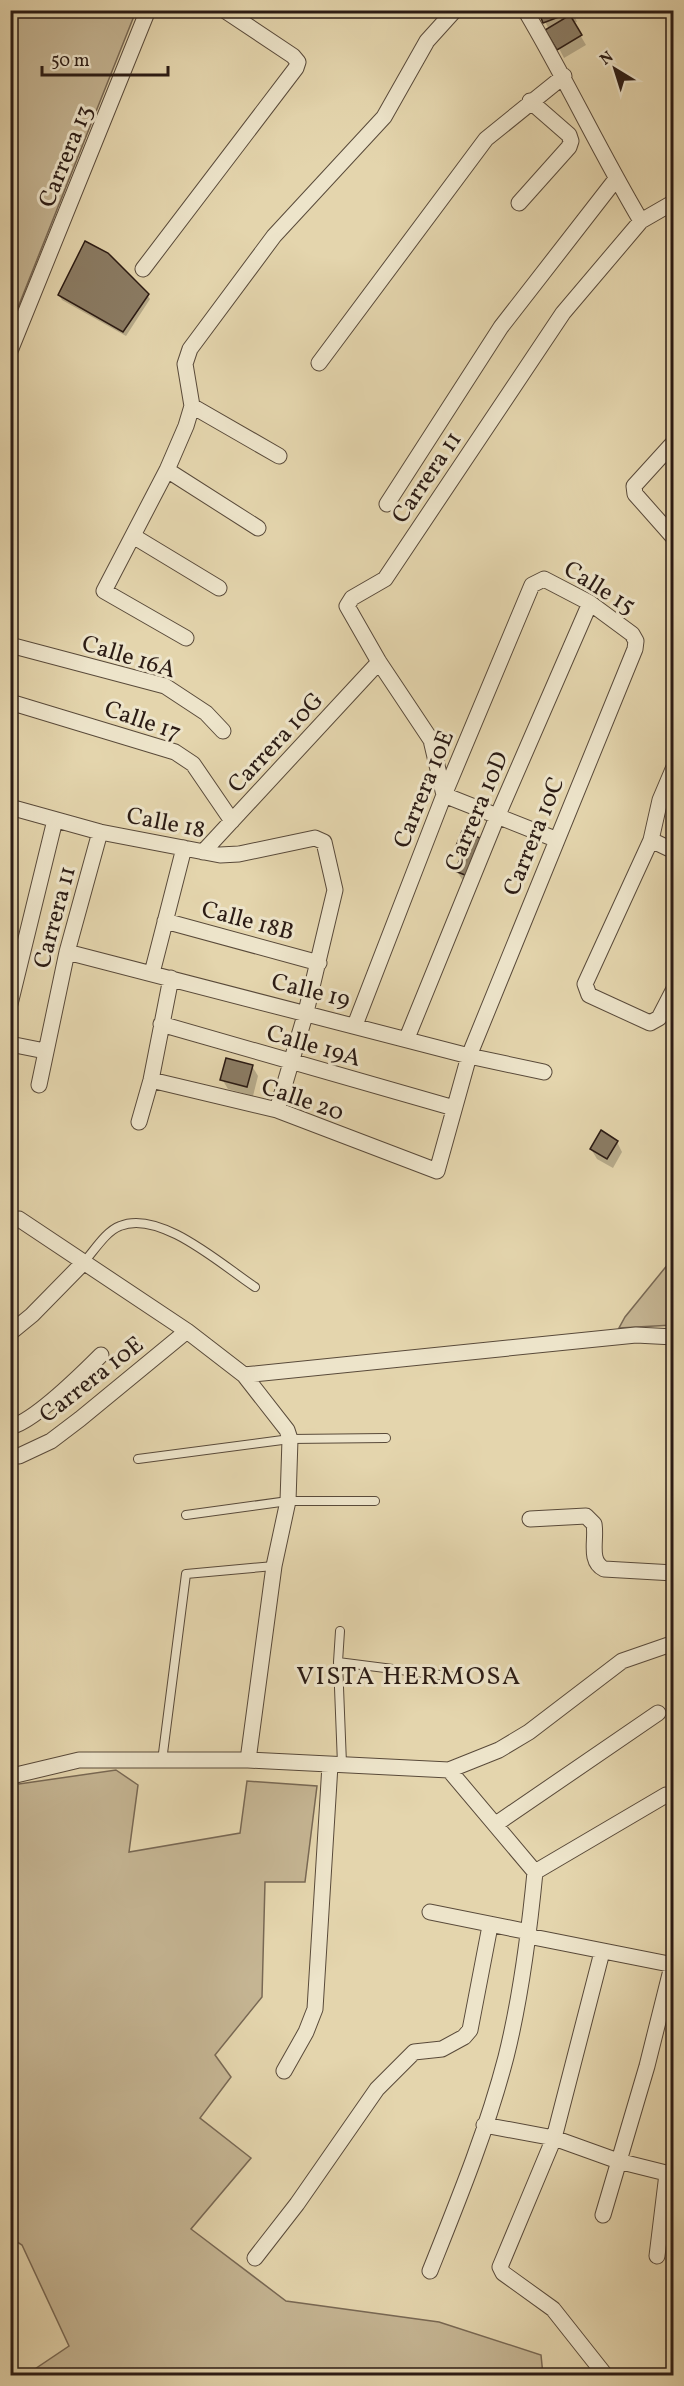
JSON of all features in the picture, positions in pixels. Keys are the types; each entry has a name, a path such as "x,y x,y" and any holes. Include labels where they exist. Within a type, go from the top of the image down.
{"street":[{"name":"Carrera 13","path":"10,351 148,10"},
{"path":"143,268 296,68 298,62 293,56 225,10"},
{"path":"186,638 104,591 167,470 192,406 184,364 190,349 274,236 384,117 427,40 455,10"},
{"path":"525,10 564,76 616,179 641,221"},
{"path":"319,363 486,139 530,101 564,76"},
{"path":"519,203 569,147 571,141 569,135 530,101"},
{"path":"387,504 501,327 616,179"},
{"name":"Carrera 11","path":"444,795 431,740 349,613 348,603 385,579 563,313 641,221 674,202"},
{"path":"192,406 279,456"},
{"path":"674,442 634,486 635,494 674,538"},
{"path":"167,470 258,528"},
{"path":"133,536 219,588"},
{"name":"Calle 15","path":"544,579 590,603 633,634"},
{"name":"Carrera 10E","path":"355,1025 444,795 532,585 544,579"},
{"name":"Carrera 10D","path":"407,1038 497,817 590,603"},
{"name":"Carrera 10C","path":"437,1171 469,1056 555,839 635,649 636,641 633,634"},
{"name":"Calle 16A","path":"10,645 165,686 206,713 223,731"},
{"name":"Carrera 10G","path":"203,852 379,662"},
{"name":"Calle 17","path":"10,702 175,752 193,764 232,820"},
{"path":"674,766 660,800 651,840 585,984 589,996 650,1023 660,1018 674,989"},
{"path":"444,795 555,839"},
{"name":"Calle 18","path":"11,808 100,832 231,856 315,838 324,842 335,890 319,963"},
{"path":"10,1004 55,820"},
{"name":"Carrera 11","path":"39,1085 67,952 100,832"},
{"path":"651,840 674,851"},
{"path":"152,973 184,848"},
{"name":"Calle 18B","path":"165,921 319,963"},
{"name":"Calle 19","path":"67,952 407,1038 469,1056 544,1072"},
{"path":"276,1110 319,963"},
{"path":"140,1122 151,1080 171,978"},
{"name":"Calle 19A","path":"162,1024 290,1063 454,1108"},
{"path":"10,1044 45,1051"},
{"name":"Calle 20","path":"151,1080 276,1110 437,1171"},
{"path":"19,1219 187,1331 244,1375 270,1406 290,1439 288,1501 274,1566 248,1760"},
{"path":"10,1333 33,1315 84,1262"},
{"name":"Carrera 10E","path":"19,1456 51,1441 187,1331"},
{"path":"244,1375 636,1335 674,1337"},
{"path":"10,1427 26,1419 60,1393 101,1355"},
{"path":"530,1519 586,1516 594,1524 594,1558 598,1566 604,1569 674,1573"},
{"path":"10,1772 16,1775 80,1760 248,1760 449,1770 499,1750 528,1732 622,1661 674,1643"},
{"path":"496,1824 658,1713"},
{"path":"284,2071 306,2032 315,2008 336,1765"},
{"path":"430,2271 484,2125 506,2056 528,1934 535,1872 449,1770"},
{"path":"535,1872 666,1795"},
{"path":"430,1912 602,1952 673,1965 647,2066 603,2215"},
{"path":"255,2258 297,2204 377,2089 414,2052 442,2049 464,2037 470,2030 490,1926"},
{"path":"602,1952 554,2138 500,2267 503,2273 553,2309 606,2376"},
{"path":"484,2125 554,2138 618,2161 670,2175 657,2256"}],"lane":[{"path":"84,1262 118,1226 146,1223 166,1228 255,1287"},
{"path":"138,1459 290,1439 386,1438"},
{"path":"186,1515 288,1501 375,1501"},
{"path":"162,1761 186,1574 274,1566"},
{"path":"336,1765 340,1631"},
{"path":"338,1662 463,1678"}],"shaded area":[{"path":"16,10 136,11 11,325 10,23"},
{"path":"673,1258 673,1325 619,1328 625,1317"},
{"path":"116,1770 138,1785 129,1852 240,1833 247,1781 317,1786 305,1882 265,1882 262,1997 215,2055 231,2077 200,2118 251,2158 191,2229 286,2301 439,2322 541,2355 543,2375 26,2375 69,2346 22,2245 11,2238 10,1778 19,1784"}],"building":[{"path":"538,10 572,10 572,12 543,23"},
{"path":"570,15 582,35 557,50 545,30"},
{"path":"85,241 108,253 149,294 123,332 58,295"},
{"path":"462,831 485,840 470,877 455,871 464,849 456,846"},
{"path":"226,1058 253,1065 247,1087 220,1080"},
{"path":"601,1130 618,1141 607,1159 590,1149"}],"district":[{"name":"VISTA HERMOSA","path":"409,1675"}]}
